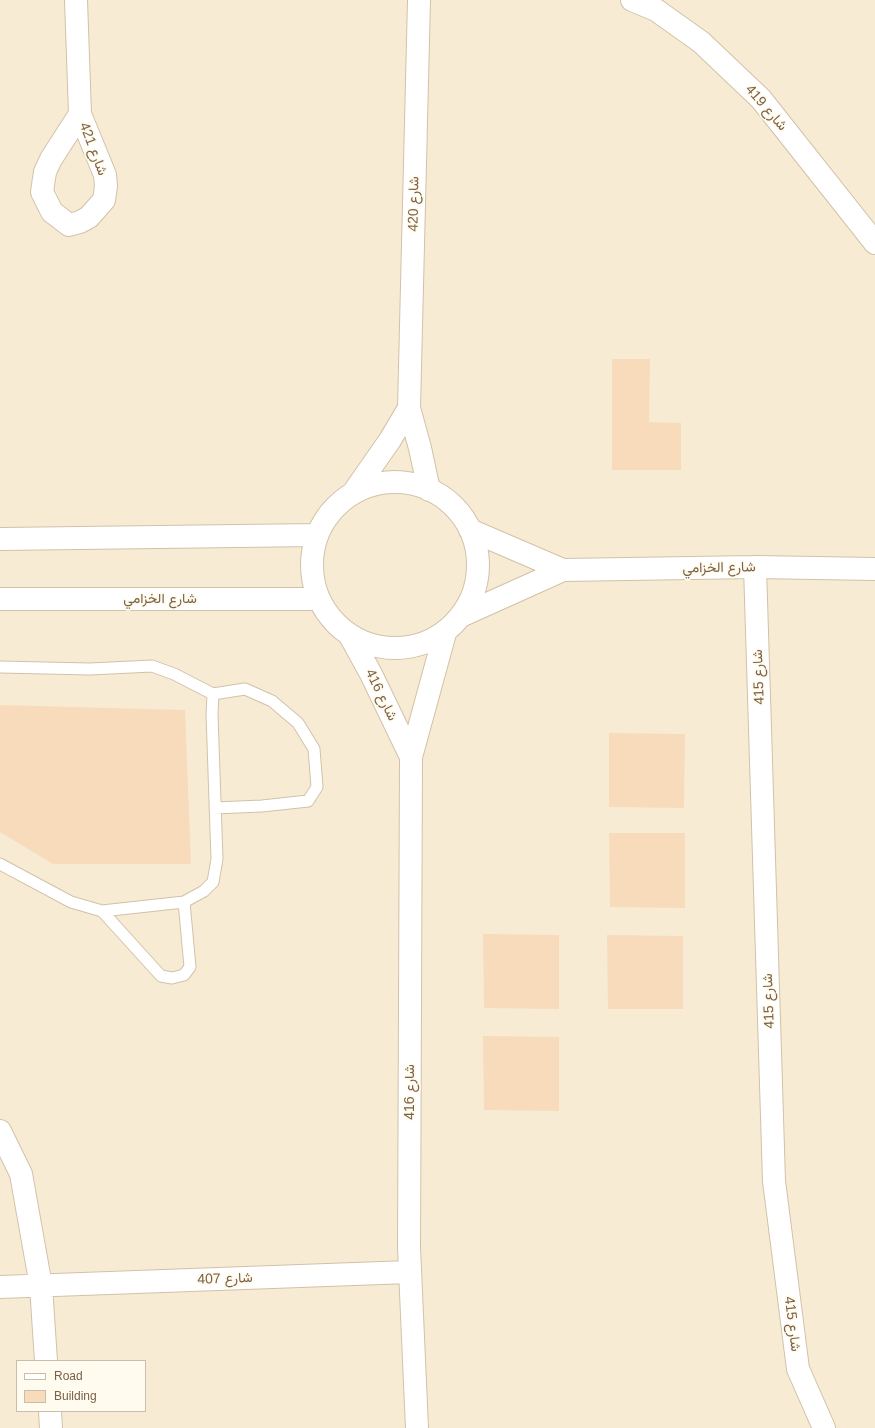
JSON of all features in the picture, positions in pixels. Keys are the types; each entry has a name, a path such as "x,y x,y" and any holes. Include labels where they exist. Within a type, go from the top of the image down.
{"street":[{"name":"شارع 421","path":"76,0 80,114"},
{"name":"شارع 420","path":"419,0 409,408 420,448 429,490"},
{"name":"شارع 419","path":"632,0 656,10 701,42 761,99 875,243"},
{"name":"شارع 420","path":"353,493 390,440 409,408"},
{"path":"397,483 404,483 429,490 445,499 458,512 470,530 477,551 478,573 473,595 463,615 445,633 422,644 397,649 372,645 348,634 331,619 319,599 313,578 312,564 312,556 317,535 332,511 353,493 377,484 397,483"},
{"name":"شارع الخزامي","path":"470,530 563,570"},
{"path":"0,539 317,535"},
{"name":"شارع الخزامي","path":"463,615 563,570 755,567 875,569"},
{"name":"شارع 415","path":"755,567 774,1181 798,1368 824,1428"},
{"name":"شارع الخزامي","path":"0,599 319,599"},
{"name":"شارع 416","path":"417,1428 409,1272 411,757 445,633"},
{"name":"شارع 416","path":"348,634 371,674 411,757"},
{"path":"0,1131 21,1174 42,1286 46,1360"},
{"name":"شارع 407","path":"0,1287 409,1272"},
{"path":"50,1412 51,1428"}],"lane":[{"path":"0,667 90,669 152,666 174,674 213,694 245,690 272,701 298,723 314,749 317,787 308,801 262,806 215,808"},
{"path":"0,864 71,902 102,911 184,902 204,891 213,882 217,859 212,714 213,694"},
{"path":"102,911 161,976 172,978 184,975 190,966 184,902"}],"shaded area":[{"path":"0,0 875,0 875,1428 0,1428"}],"building":[{"path":"612,359 650,359 649,422 681,423 681,470 612,470"},
{"path":"0,705 185,710 191,864 53,864 0,832"},
{"path":"609,733 685,734 684,808 609,807"},
{"path":"609,833 685,833 685,908 610,907"},
{"path":"483,934 559,935 559,1009 484,1008"},
{"path":"607,935 683,936 683,1009 608,1009"},
{"path":"483,1036 559,1037 559,1111 484,1110"}]}
